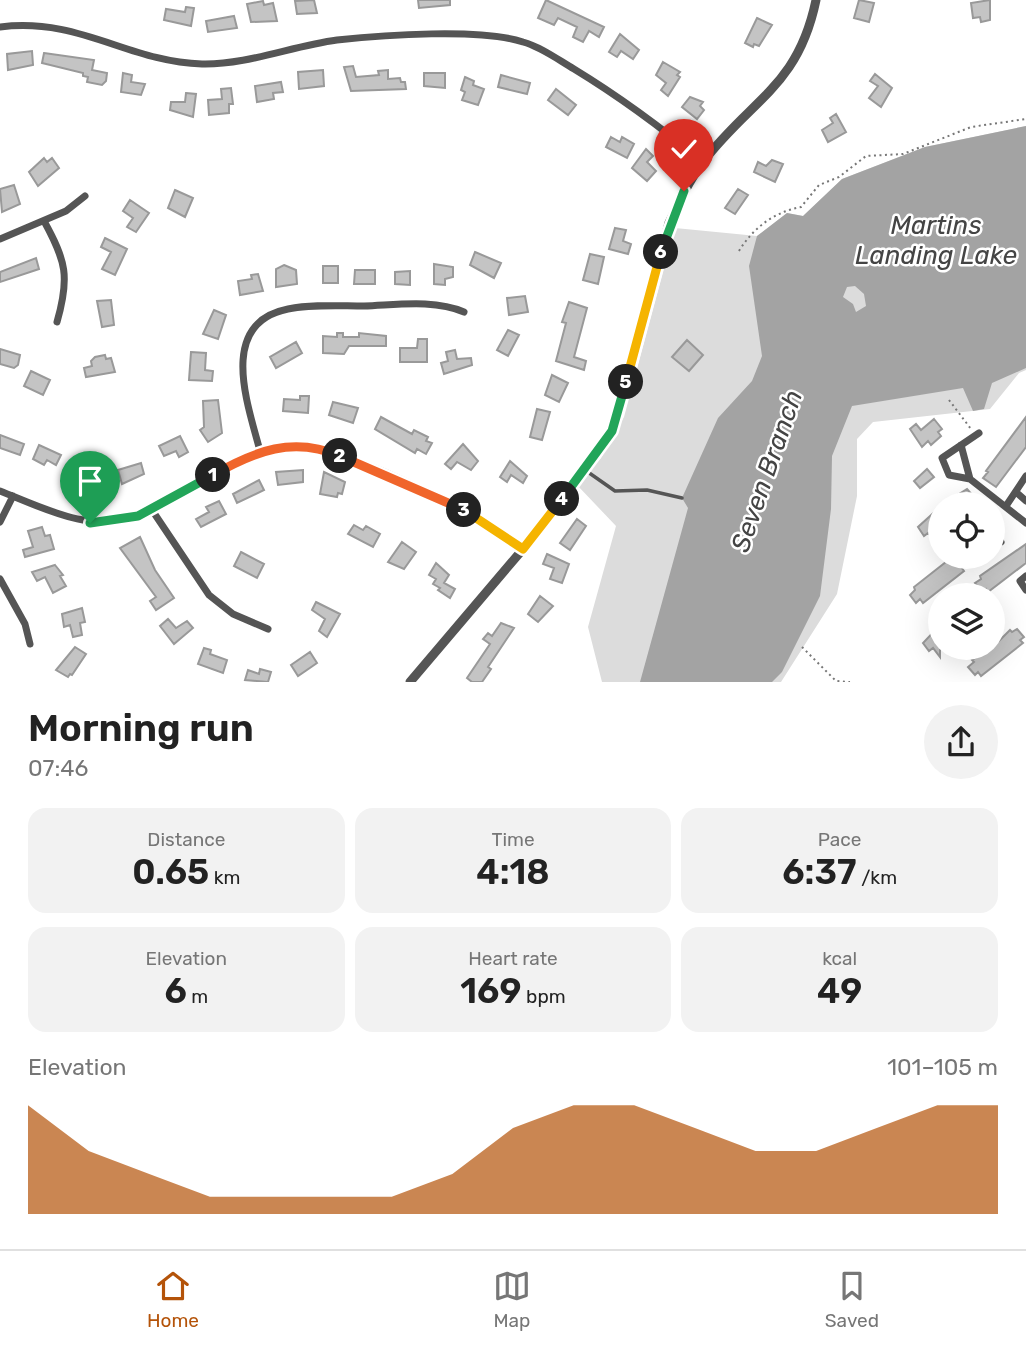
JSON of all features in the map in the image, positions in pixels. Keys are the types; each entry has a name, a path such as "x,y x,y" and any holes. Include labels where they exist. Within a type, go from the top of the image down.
{"street":[{"path":"410,682 523,549 612,431 669,223 684,191 703,162 790,69 806,40 816,0"},
{"path":"0,27 40,25 68,28 158,58 202,64 237,61 340,40 477,34 506,37 542,50 610,91 703,162"},
{"path":"0,239 66,211 85,196"},
{"path":"44,221 60,250 66,271 65,294 57,322"},
{"path":"260,451 241,366 249,338 269,317 302,307 439,304 464,312"},
{"path":"970,479 950,475 942,458 978,434"},
{"path":"0,491 90,523 122,521 152,510 260,451 297,445 334,453 459,507 523,549"},
{"path":"961,445 970,479 981,492"},
{"path":"1026,476 1006,506 1026,523"},
{"path":"1016,492 1026,501"},
{"path":"0,522 13,496"},
{"path":"152,510 209,595 233,614 268,629"},
{"path":"1026,576 1020,581 1026,590"},
{"path":"0,579 24,624 30,644"}],"lane":[{"path":"584,470 615,491 647,490 682,498"}],"path":[{"path":"739,251 750,232 785,210 801,207 819,185 839,177 866,156 903,154 971,127 1026,119"},
{"path":"949,400 978,434"},
{"path":"802,647 836,681 850,682"}],"shaded area":[{"name":"Martins Landing Lake","path":"1026,126 1026,370 1019,373 990,409 873,422 857,439 857,496 837,594 781,682 602,682 588,627 616,526 577,485 601,458 624,417 675,228 757,236 787,213 803,216 842,179 925,147"}],"water":[{"name":"Martins Landing Lake","path":"1026,126 1026,368 992,383 984,409 973,411 963,388 852,406 832,456 831,509 820,596 782,672 772,682 640,682 688,508 682,498 718,418 752,381 762,356 749,266 757,236 787,213 803,216 842,179 925,147","holes":["855,286 864,294 866,306 856,312 853,304 843,297 847,287"]}],"building":[{"path":"314,0 317,13 297,14 295,1"},
{"path":"418,0 450,0 450,5 419,8"},
{"path":"546,0 604,27 599,37 589,31 583,42 573,37 577,27 558,18 554,25 538,18"},
{"path":"859,0 874,3 869,22 854,18"},
{"path":"990,0 990,20 981,22 980,17 973,18 971,3"},
{"path":"263,1 264,5 273,3 277,21 251,22 247,4"},
{"path":"186,7 194,8 191,26 164,20 166,9 185,12"},
{"path":"234,16 237,28 208,32 206,21"},
{"path":"757,18 772,25 759,46 754,44 753,47 745,43"},
{"path":"620,34 639,50 633,59 621,51 617,57 609,52"},
{"path":"32,51 33,65 8,70 7,54"},
{"path":"44,53 94,60 92,70 107,73 106,81 102,85 87,82 88,77 83,76 83,73 42,63"},
{"path":"663,62 680,72 677,75 680,77 668,96 661,90 666,83 656,75"},
{"path":"353,66 356,77 379,75 378,71 388,70 388,79 400,78 401,82 405,82 406,89 351,91 344,67"},
{"path":"323,70 324,86 299,89 298,72"},
{"path":"123,73 132,75 131,82 145,84 141,95 121,92"},
{"path":"424,73 445,73 445,88 424,86"},
{"path":"875,74 892,88 881,107 869,98 878,86 870,81"},
{"path":"501,75 530,83 527,94 498,87"},
{"path":"465,77 474,81 473,85 484,89 478,105 462,100 465,92 461,90"},
{"path":"281,82 283,92 273,93 274,99 257,102 255,86"},
{"path":"231,88 233,104 229,104 229,113 209,115 208,100 222,99 221,89"},
{"path":"556,89 576,105 568,115 548,100"},
{"path":"186,93 196,94 193,117 170,110 171,102 185,102"},
{"path":"690,97 703,102 700,106 704,110 697,119 682,107"},
{"path":"836,114 846,132 828,142 822,130 833,123 830,118"},
{"path":"611,137 620,142 622,137 634,144 627,158 606,147"},
{"path":"646,149 653,156 647,162 656,171 647,181 632,168"},
{"path":"44,158 47,162 52,158 59,168 38,186 29,172"},
{"path":"772,160 783,164 775,182 754,172 758,162 766,166"},
{"path":"14,185 20,204 2,212 0,189"},
{"path":"738,189 748,195 735,214 725,208"},
{"path":"175,190 193,198 185,217 168,208"},
{"path":"130,200 149,213 136,232 127,227 133,218 123,211"},
{"path":"615,228 626,230 623,241 631,244 628,254 609,249"},
{"path":"105,238 127,249 115,275 102,269 111,252 101,247"},
{"path":"475,252 501,263 494,278 470,265"},
{"path":"590,254 604,257 598,284 583,280"},
{"path":"36,258 39,269 0,282 0,272"},
{"path":"434,264 453,267 453,277 445,279 445,285 434,284"},
{"path":"284,265 296,270 297,284 276,287 276,269"},
{"path":"323,266 338,266 338,283 323,283"},
{"path":"355,270 375,270 375,284 354,284"},
{"path":"410,271 410,285 395,284 395,272"},
{"path":"258,274 263,291 240,295 238,281 252,279 251,275"},
{"path":"525,296 528,312 509,315 507,298"},
{"path":"111,300 114,325 102,327 97,301"},
{"path":"569,302 587,308 574,357 586,361 584,370 556,361 566,323 562,322"},
{"path":"214,310 226,315 218,339 203,334"},
{"path":"508,330 519,335 508,356 497,350"},
{"path":"337,333 343,333 343,337 359,337 359,333 386,336 386,346 349,346 344,354 323,353 323,336 337,337"},
{"path":"418,339 427,339 427,362 400,362 400,348 417,348"},
{"path":"687,340 703,355 689,371 672,357"},
{"path":"296,342 302,353 276,368 270,357"},
{"path":"0,349 20,355 18,365 14,368 0,364"},
{"path":"455,350 457,359 471,358 472,365 444,374 441,363 448,361 446,352"},
{"path":"191,352 206,353 205,370 213,371 212,381 189,380"},
{"path":"105,355 106,359 111,358 115,372 86,377 84,368 92,366 91,361 95,357"},
{"path":"31,371 50,380 43,395 24,386"},
{"path":"552,375 568,383 559,402 545,395"},
{"path":"300,396 309,396 308,413 283,411 284,399 300,400"},
{"path":"218,400 222,433 208,442 200,430 204,427 203,401"},
{"path":"333,402 358,408 353,423 329,415"},
{"path":"537,409 550,412 542,440 530,437"},
{"path":"381,417 412,434 414,430 428,437 426,441 432,443 426,454 417,449 415,453 375,429"},
{"path":"1026,417 1026,447 996,487 983,478 988,472 986,471"},
{"path":"934,419 942,429 938,432 941,436 931,445 928,441 922,447 910,429 916,424 921,430"},
{"path":"0,435 24,444 20,455 0,448"},
{"path":"180,436 188,452 179,457 176,451 164,456 159,446"},
{"path":"463,444 478,461 471,470 457,462 451,469 445,464"},
{"path":"39,445 61,455 56,465 47,460 44,465 33,459"},
{"path":"99,459 107,462 106,467 110,468 104,486 71,475 75,462 96,468"},
{"path":"510,461 527,476 523,483 511,475 507,482 500,477"},
{"path":"141,463 144,474 122,484 118,470"},
{"path":"927,469 934,477 920,488 914,481"},
{"path":"303,470 303,482 278,485 276,472"},
{"path":"324,472 345,482 342,494 338,493 337,497 320,494"},
{"path":"259,480 264,490 237,503 233,494"},
{"path":"219,501 226,514 201,527 196,519 209,512 206,507"},
{"path":"928,518 928,533 924,536 918,527"},
{"path":"577,519 586,526 570,550 560,543"},
{"path":"354,525 363,530 366,526 380,534 373,547 348,534"},
{"path":"42,527 45,536 50,535 54,549 25,557 23,550 33,547 28,531"},
{"path":"140,537 155,570 174,598 156,610 150,601 156,597 120,548"},
{"path":"402,542 416,552 404,569 388,562"},
{"path":"1026,544 1026,563 1000,583 975,583 990,569 1005,569 1005,559"},
{"path":"241,552 264,564 257,578 234,566"},
{"path":"547,554 569,564 562,583 550,579 554,568 543,564"},
{"path":"436,563 449,575 444,583 455,589 450,598 438,590 440,588 433,584 436,579 429,575"},
{"path":"55,565 63,575 60,576 66,586 53,593 45,577 37,581 32,572"},
{"path":"937,569 964,571 949,583 928,583 928,599 923,603 920,599 916,603 910,595 915,590 914,587"},
{"path":"540,596 553,606 538,622 528,614"},
{"path":"316,602 340,614 327,637 319,631 325,619 312,610"},
{"path":"82,608 85,622 80,623 82,635 73,637 70,625 64,627 62,614"},
{"path":"168,619 176,628 187,621 193,628 174,644 160,626"},
{"path":"501,623 514,628 488,667 491,669 482,682 472,682 467,678 490,644 483,639 488,633 492,636"},
{"path":"1017,629 1024,637 1020,640 1023,643 1005,657 1005,635 1010,630 1012,632"},
{"path":"75,647 86,654 68,677 56,670"},
{"path":"204,648 211,650 210,654 227,660 223,673 198,664"},
{"path":"310,652 317,663 298,676 291,665"},
{"path":"972,660 1001,660 981,676 978,672 975,675 968,667 974,662"},
{"path":"260,669 271,672 268,682 245,680 248,670 259,674"}],"route":[{"path":"90,523 122,521 138,516 241,459 278,446 297,445 334,453 443,499 523,549 612,431 669,223 684,191"}],"water label":[{"name":"Seven Branch","path":"767,471"}]}
